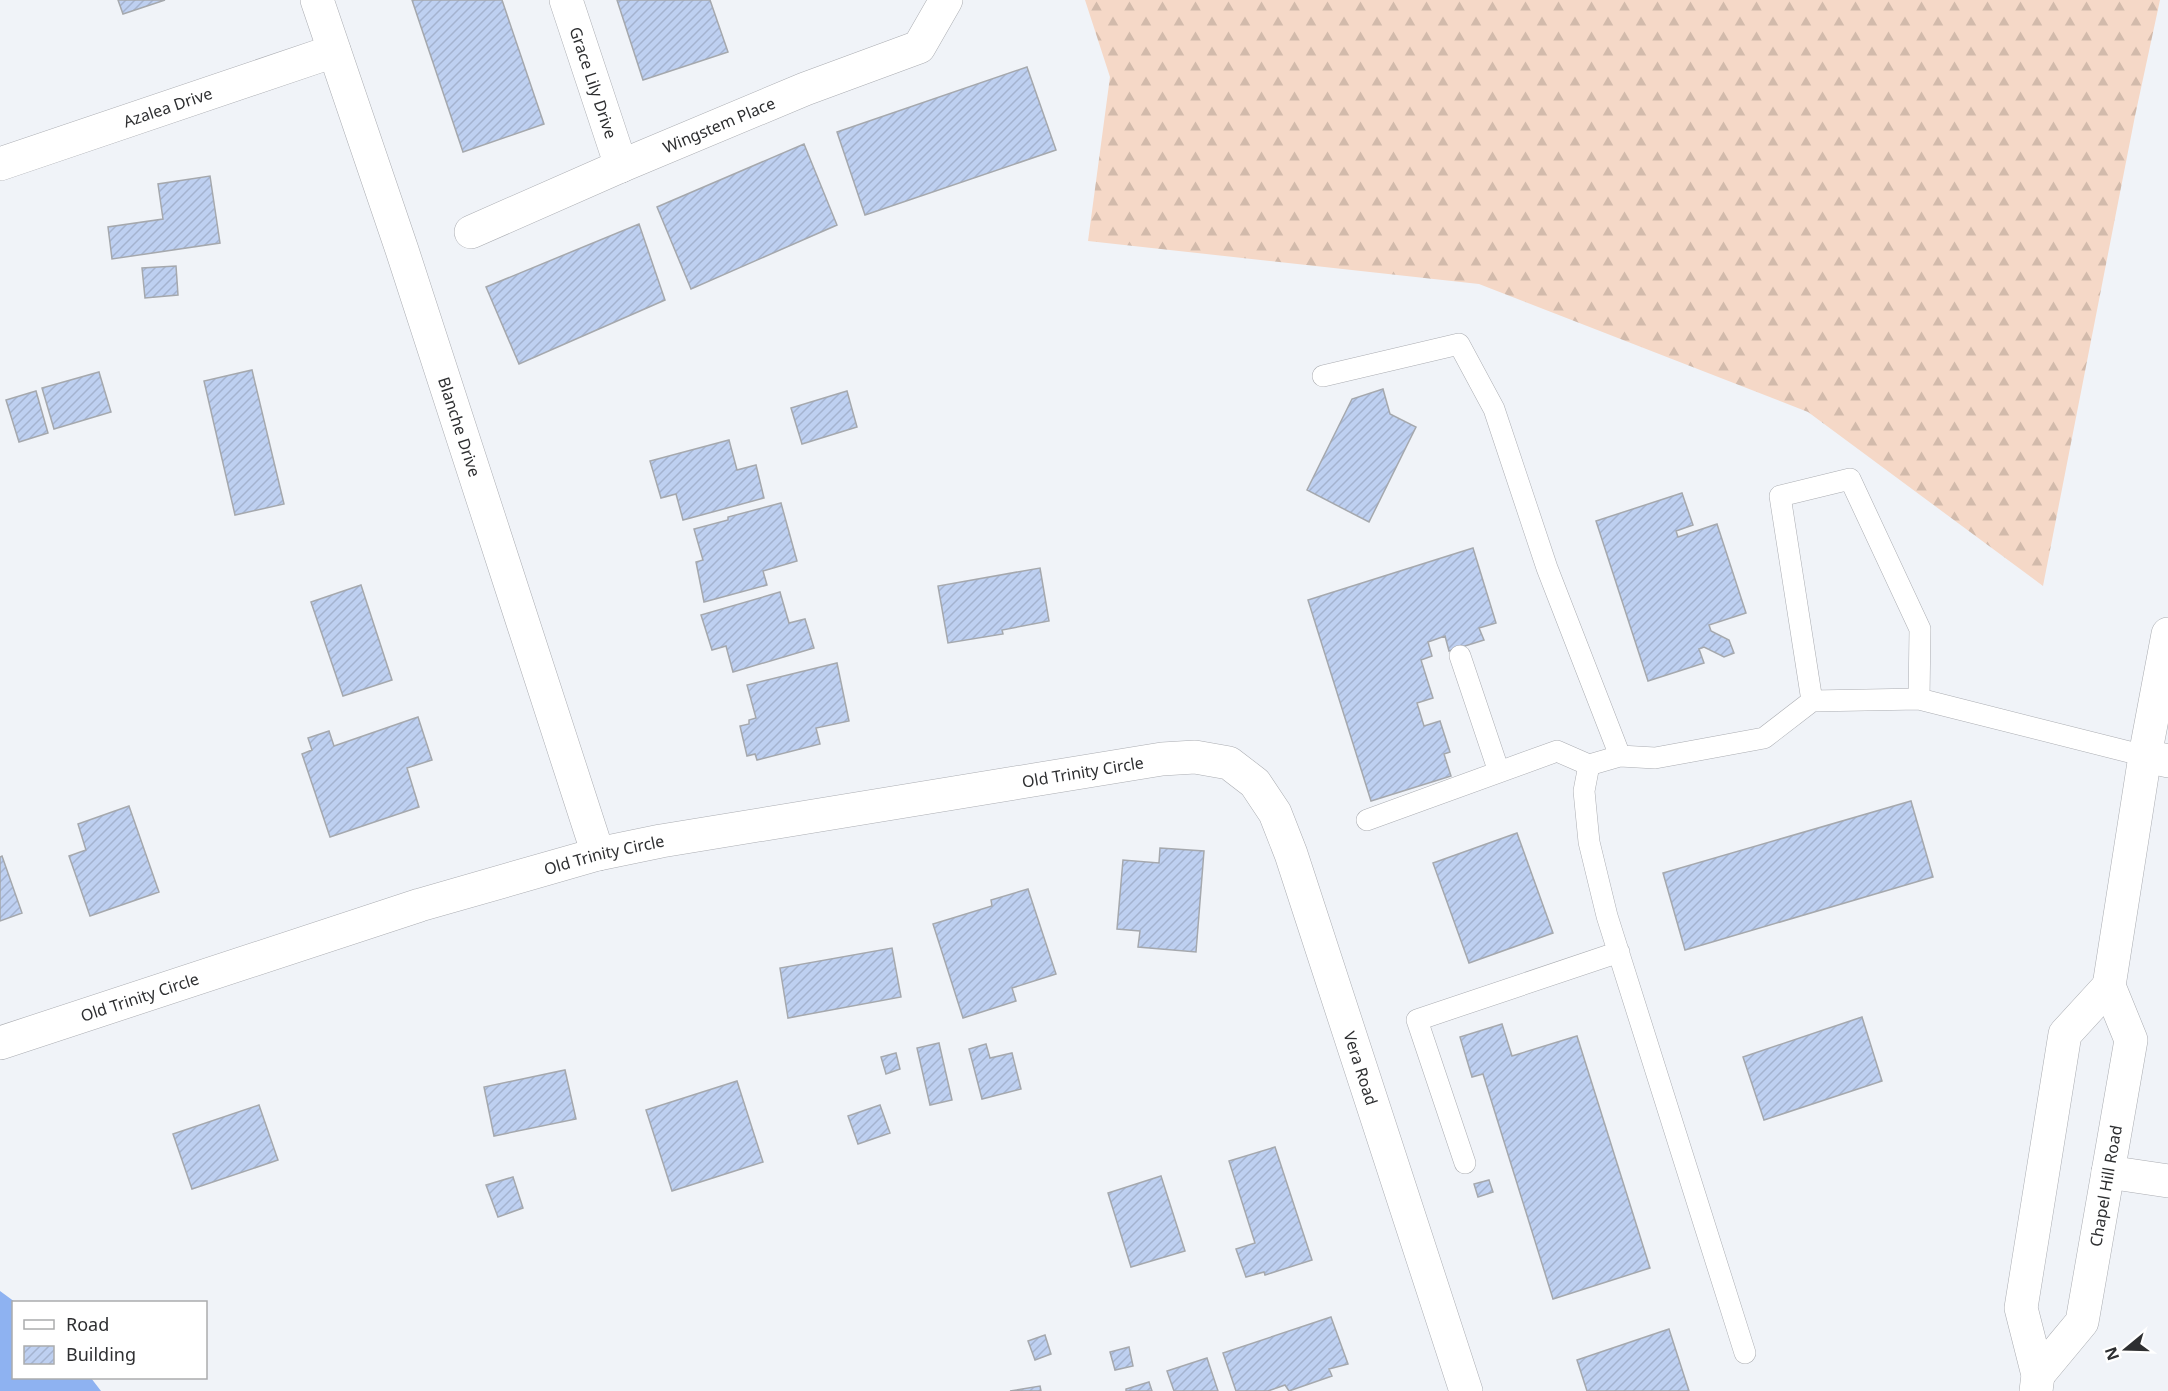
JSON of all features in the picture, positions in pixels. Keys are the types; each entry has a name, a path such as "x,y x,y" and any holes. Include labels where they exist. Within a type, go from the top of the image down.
{"street":[{"name":"Blanche Drive","path":"317,0 402,250 598,854"},
{"name":"Grace Lily Drive","path":"566,0 621,166"},
{"name":"Wingstem Place","path":"471,232 805,89 920,47 946,0"},
{"name":"Azalea Drive","path":"0,164 334,51"},
{"path":"2109,986 2156,759 2168,634"},
{"name":"Old Trinity Circle","path":"0,1043 420,905 598,854 661,841 1162,759 1195,757 1229,763"},
{"name":"Vera Road","path":"1229,763 1255,783 1275,813 1291,854 1466,1391"},
{"name":"Chapel Hill Road","path":"2109,986 2131,1040 2082,1322 2037,1383 2020,1308 2065,1034 2109,986"},
{"path":"2108,1172 2168,1182"}],"lane":[{"path":"1323,376 1459,344 1494,409 1547,568 1620,756"},
{"path":"1812,701 1780,495 1850,479 1920,629 1919,699"},
{"path":"1460,656 1499,772"},
{"path":"1367,820 1557,752 1589,765 1620,756 1654,758 1764,738 1812,701 1919,699 2156,759"},
{"path":"1589,765 1584,791 1589,842 1619,952 1745,1353"},
{"path":"1465,1163 1417,1020 1619,952"}],"green space":[{"path":"1085,0 2160,0 2135,116 2043,586 1808,412 1479,284 1088,241 1110,77"}],"water":[{"path":"0,1291 14,1301 12,1379 92,1379 101,1391 0,1391"}],"building":[{"path":"118,0 165,0 123,14"},
{"path":"412,0 502,0 544,124 463,152"},
{"path":"617,0 710,0 728,52 643,80"},
{"path":"1027,67 1056,150 865,215 837,132"},
{"path":"804,144 837,225 691,289 657,207"},
{"path":"210,176 220,243 112,259 108,227 163,219 158,184"},
{"path":"639,224 665,300 519,364 486,287"},
{"path":"176,266 178,295 145,298 142,268"},
{"path":"252,370 284,504 235,515 204,381"},
{"path":"99,372 111,412 54,429 42,388"},
{"path":"1383,389 1390,414 1416,427 1369,522 1307,490 1352,399"},
{"path":"36,391 48,433 19,442 6,400"},
{"path":"847,391 857,427 802,444 791,408"},
{"path":"729,440 737,470 756,465 764,498 683,520 676,494 661,498 650,461"},
{"path":"1682,493 1693,525 1676,531 1678,537 1717,524 1746,613 1709,625 1711,631 1729,640 1734,653 1724,657 1704,647 1699,649 1704,663 1648,681 1596,521"},
{"path":"781,503 797,561 763,571 767,585 704,602 696,562 703,560 694,529"},
{"path":"1473,548 1496,623 1479,628 1484,640 1449,651 1445,636 1428,642 1432,656 1421,660 1433,698 1417,703 1424,726 1440,721 1450,752 1444,754 1451,776 1371,801 1308,600"},
{"path":"1040,568 1049,621 1002,630 1003,634 948,643 938,586"},
{"path":"361,585 392,680 343,696 311,602"},
{"path":"780,592 789,623 805,619 814,648 733,672 726,646 712,650 701,615"},
{"path":"837,663 849,721 816,728 820,744 757,760 755,754 747,756 740,726 749,724 749,720 756,718 747,685"},
{"path":"418,717 432,760 407,768 419,807 330,837 302,754 312,750 308,738 329,731 334,746"},
{"path":"1911,801 1933,877 1685,950 1663,873"},
{"path":"129,806 159,892 90,916 69,856 86,850 78,824"},
{"path":"1517,833 1553,933 1469,963 1433,863"},
{"path":"1160,848 1204,851 1196,952 1138,947 1140,931 1117,929 1123,860 1159,863"},
{"path":"2,856 22,913 0,921 0,857"},
{"path":"1028,889 1056,974 1012,988 1016,1001 963,1018 933,924 992,906 991,900"},
{"path":"892,948 901,997 788,1018 780,968"},
{"path":"1862,1017 1882,1081 1764,1120 1743,1057"},
{"path":"1502,1024 1512,1056 1577,1036 1650,1268 1553,1299 1483,1074 1472,1077 1460,1037"},
{"path":"939,1043 952,1100 930,1105 917,1048"},
{"path":"986,1044 990,1058 1012,1053 1021,1089 982,1099 969,1049"},
{"path":"896,1053 900,1069 886,1074 881,1057"},
{"path":"565,1070 576,1119 494,1136 484,1087"},
{"path":"737,1081 763,1162 672,1191 646,1110"},
{"path":"259,1105 278,1160 192,1189 173,1134"},
{"path":"880,1105 890,1133 858,1144 848,1116"},
{"path":"1275,1147 1312,1260 1265,1275 1264,1272 1246,1277 1236,1249 1255,1243 1229,1161"},
{"path":"1161,1176 1185,1251 1131,1267 1108,1193"},
{"path":"513,1177 523,1208 498,1217 486,1185"},
{"path":"1489,1180 1493,1192 1478,1197 1474,1184"},
{"path":"1331,1317 1348,1364 1329,1369 1332,1376 1289,1391 1285,1385 1268,1391 1236,1391 1223,1353"},
{"path":"1669,1329 1689,1391 1587,1391 1577,1360"},
{"path":"1045,1335 1051,1354 1035,1360 1028,1341"},
{"path":"1129,1347 1133,1366 1115,1370 1110,1352"},
{"path":"1207,1358 1218,1391 1174,1391 1167,1371"},
{"path":"1149,1382 1152,1391 1126,1391 1126,1389"},
{"path":"1040,1386 1041,1391 1010,1391"}]}
